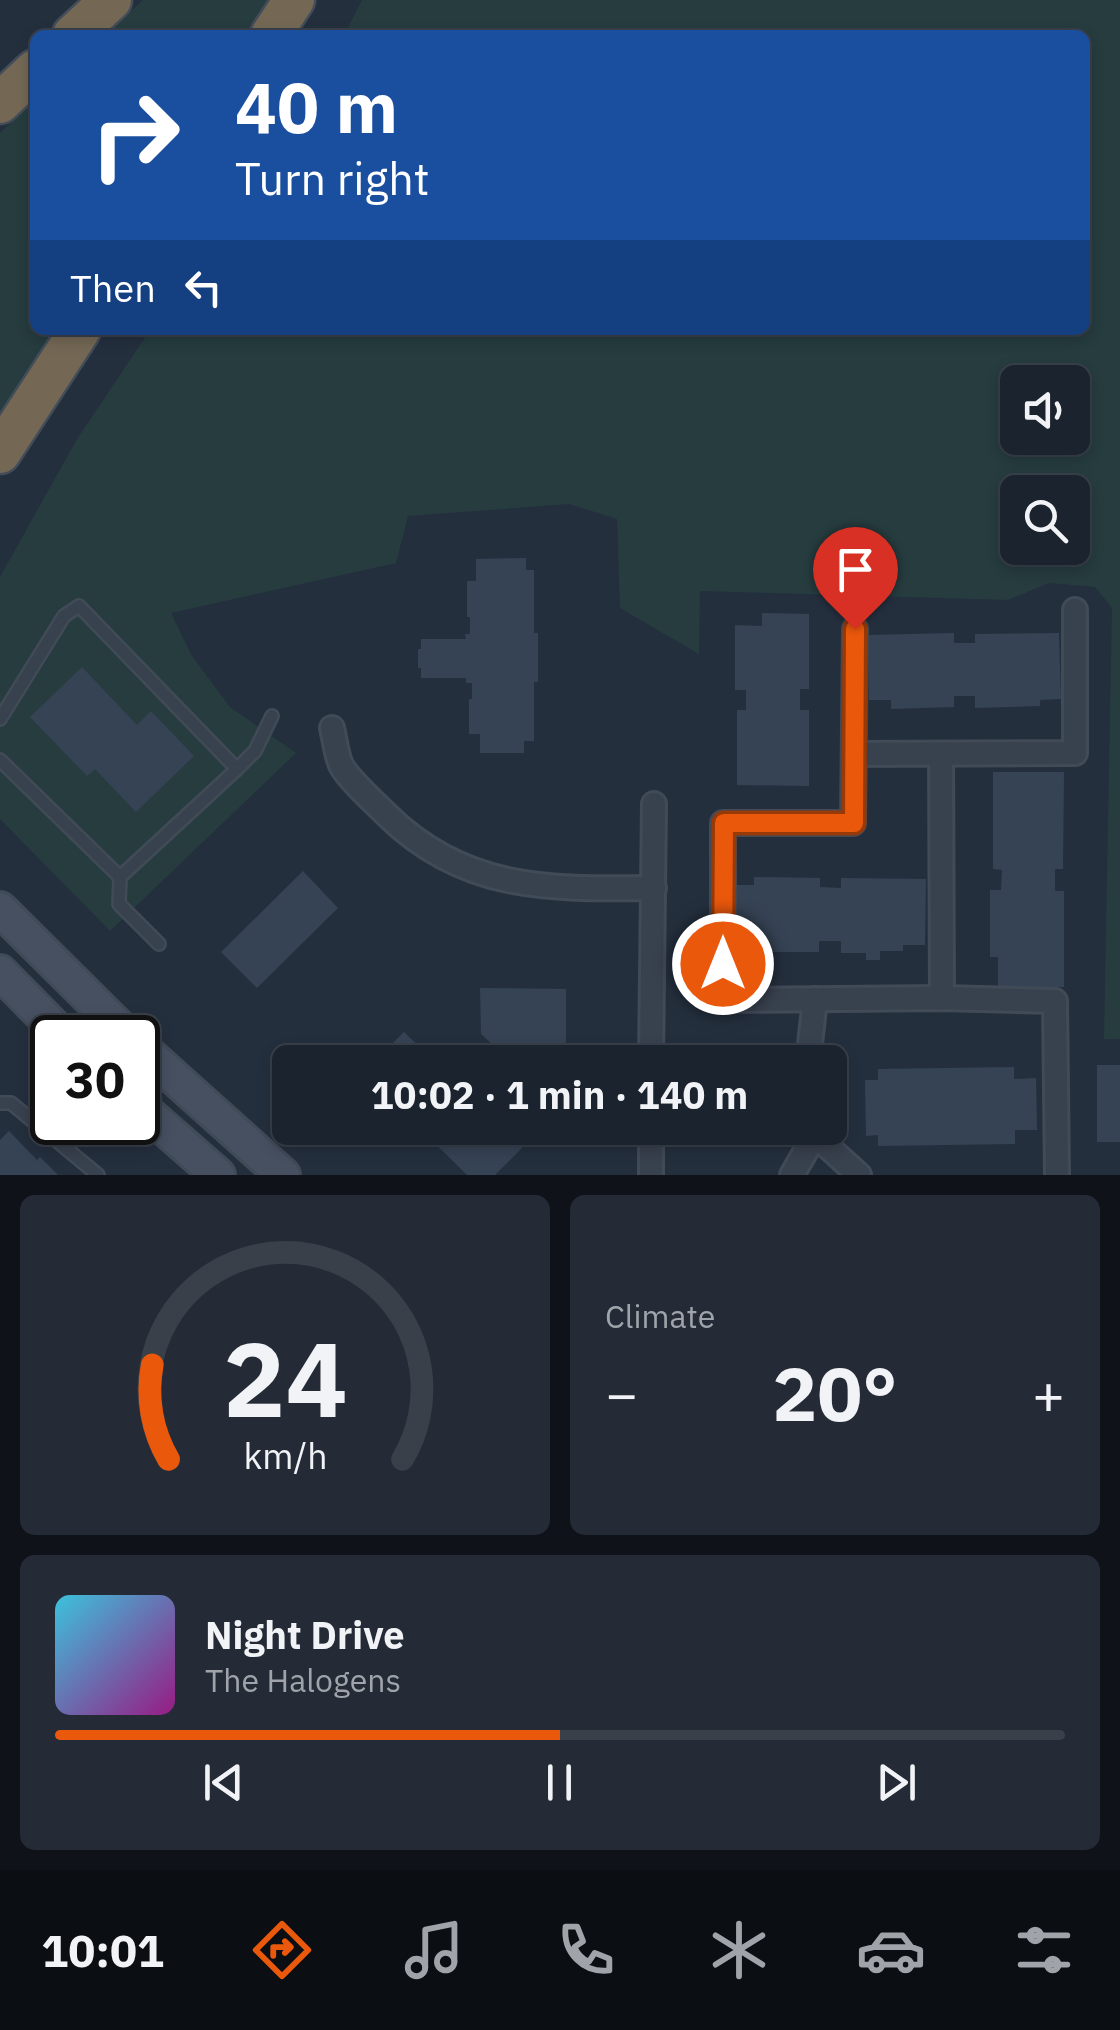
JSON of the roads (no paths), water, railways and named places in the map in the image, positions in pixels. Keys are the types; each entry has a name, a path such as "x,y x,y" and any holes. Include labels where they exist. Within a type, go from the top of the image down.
{"highway":[{"path":"78,30 111,0"},
{"path":"274,30 294,0"},
{"path":"0,103 30,75"},
{"path":"0,454 77,335"}],"main road":[{"path":"0,909 107,1015"},
{"path":"0,972 42,1015"},
{"path":"160,1065 283,1175"},
{"path":"160,1124 218,1175"}],"street":[{"path":"854,754 1074,753 1074,610"},
{"path":"855,629 854,823 724,823 723,1000 942,998 1055,1002 1057,1175"},
{"path":"332,728 342,767 408,835 446,860 494,878 528,884 570,889 654,888"},
{"path":"941,754 942,998"},
{"path":"652,1045 654,804"},
{"path":"810,1045 815,999"},
{"path":"650,1175 651,1145"},
{"path":"792,1175 806,1145"},
{"path":"827,1145 859,1175"}],"lane":[{"path":"0,720 64,616 79,606 237,769"},
{"path":"159,944 119,904 120,877 255,751 272,716"},
{"path":"0,760 120,877"},
{"path":"0,1103 11,1103 98,1175"}]}
